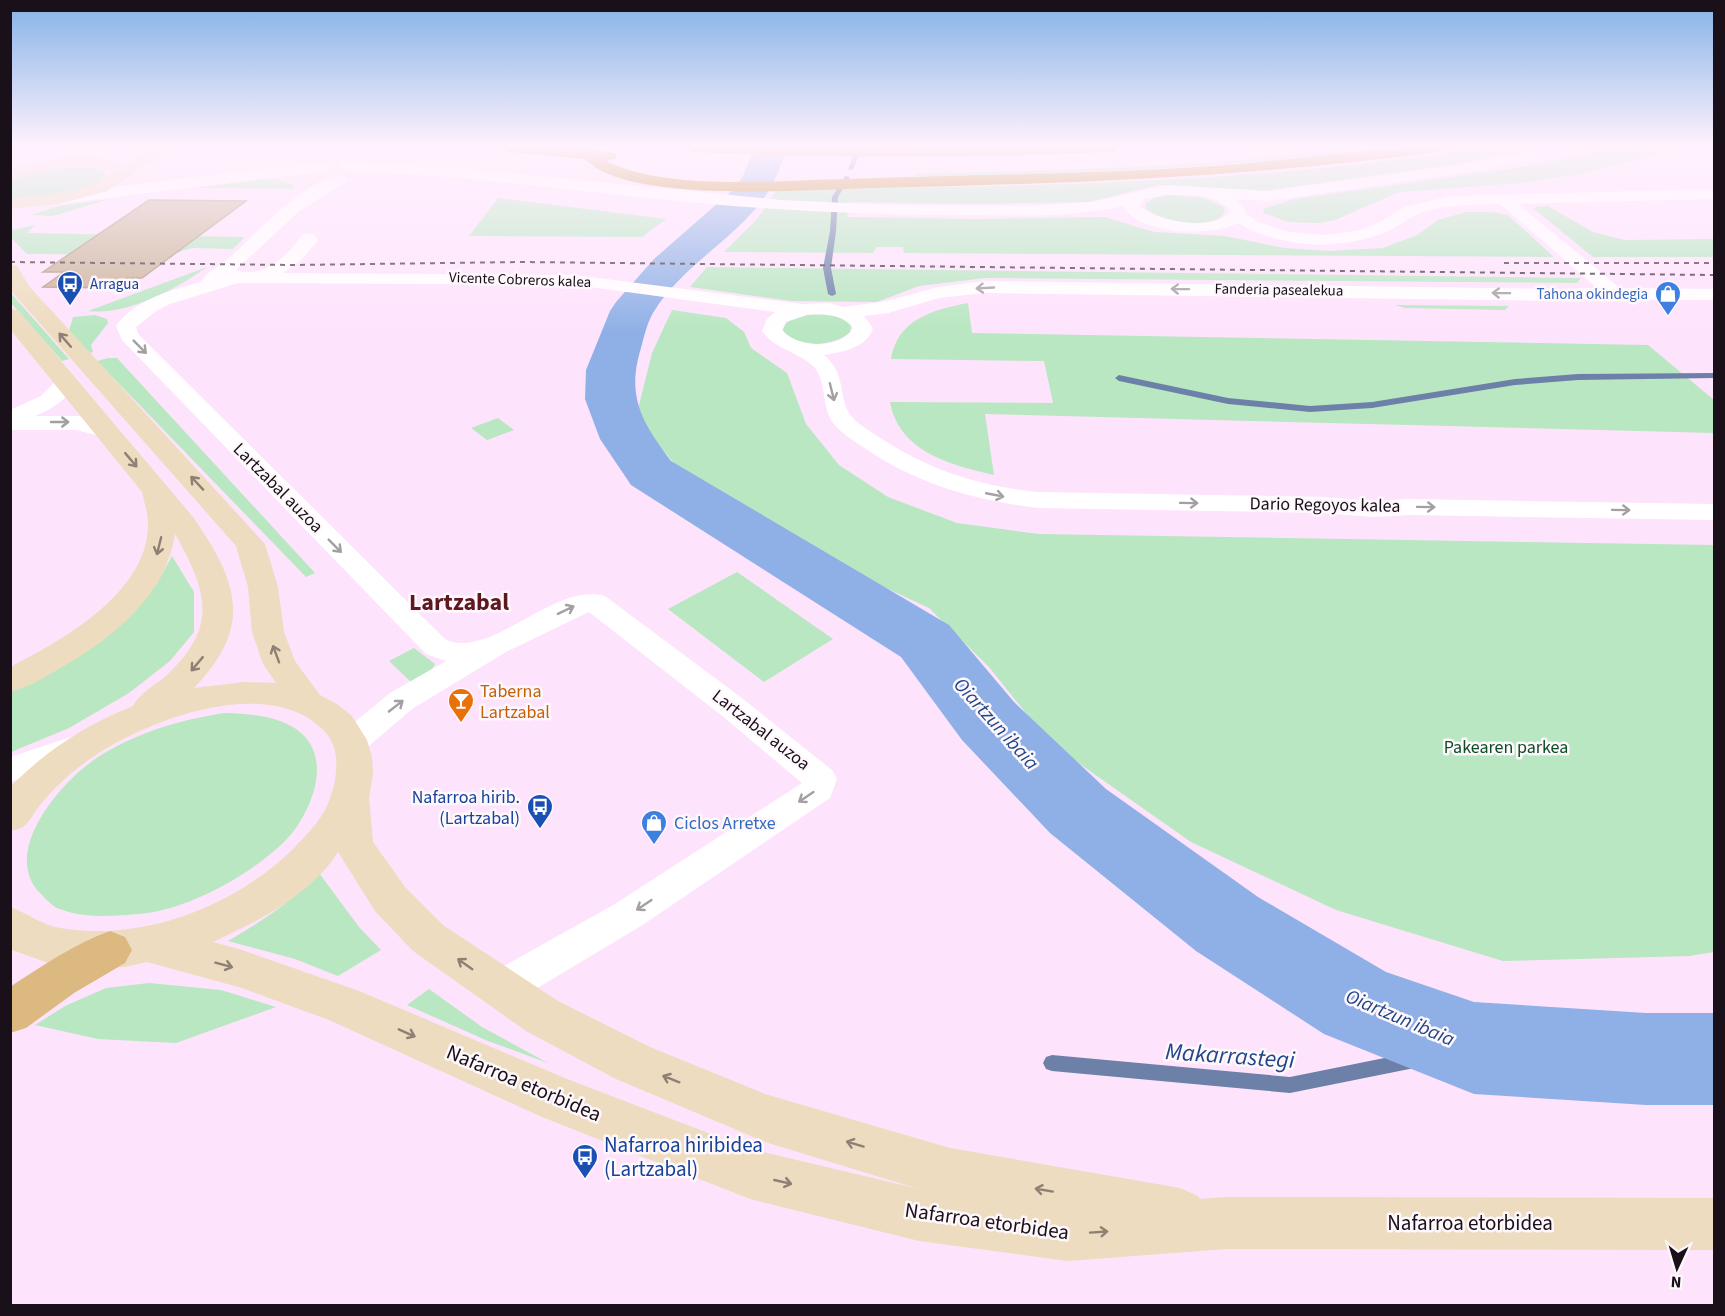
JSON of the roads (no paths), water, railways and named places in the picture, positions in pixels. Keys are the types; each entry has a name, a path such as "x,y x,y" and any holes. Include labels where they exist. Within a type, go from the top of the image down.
{"main road":[{"path":"10,214 27,208"},
{"path":"10,270 20,289 250,544 263,587 268,632 280,664 308,703"},
{"path":"10,315 183,523 204,560 219,603 220,616 218,629 202,660 170,691 125,723 91,742 44,777 10,816"},
{"path":"10,681 34,670 88,636 129,600 155,563 163,527 163,509 156,490"},
{"path":"10,925 40,942 72,950 128,947 183,935 217,921 278,885 324,842 340,819 350,798 356,768 351,743 342,726 327,713 308,703 284,696 256,693 225,695 192,700 125,723"},
{"name":"Nafarroa etorbidea","path":"350,798 354,845 390,899 428,938 542,1016 633,1063 765,1118 950,1173 1226,1222"},
{"path":"10,1013 58,979 128,947"},
{"name":"Nafarroa etorbidea","path":"128,947 242,969 343,1005 559,1100 750,1174 920,1215 1068,1234 1226,1222 1714,1224"}],"street":[{"path":"235,275 257,243 293,208"},
{"path":"857,208 998,208"},
{"path":"1100,208 1140,215 1169,225 1265,231 1303,239 1348,237 1381,228 1403,214 1419,208"},
{"path":"1133,208 1140,215"},
{"path":"1237,208 1238,214 1265,231"},
{"path":"1204,227 1226,223 1244,208"},
{"path":"1515,208 1616,294"},
{"path":"287,214 288,224 302,231 296,236"},
{"path":"235,275 266,274 286,264 309,241 296,236 270,237 257,243"},
{"path":"286,264 287,269 313,278"},
{"name":"Vicente Cobreros kalea","path":"235,275 313,278 543,278 804,310"},
{"name":"Lartzabal auzoa","path":"235,275 175,296 137,314 126,326 129,336 436,646 452,654 473,652 496,645"},
{"name":"Fanderia pasealekua","path":"804,310 829,309 845,312 888,307 938,293 985,287 1714,295"},
{"name":"Vicente Cobreros kalea","path":"721,300 754,311 773,326 772,331 781,341 800,347"},
{"path":"773,326 787,314 804,310"},
{"path":"800,347 832,347 858,338 864,327 861,321 845,312"},
{"name":"Dario Regoyos kalea","path":"800,347 826,369 834,400 843,420 909,468 938,481 987,494 1038,500 1325,505 1372,509 1409,507 1714,512"},
{"path":"10,417 44,403 55,396 67,383"},
{"path":"10,423 78,423 107,431"},
{"name":"Lartzabal auzoa","path":"351,743 401,701 496,645 579,604 595,602 820,778 818,789 638,909 500,989"},
{"path":"10,770 91,742"}],"waterway":[{"name":"Oiartzun ibaia","path":"733,208 669,268 632,311 610,370 610,399 627,439 651,473 925,641 988,721 1078,811 1227,924 1357,1004 1474,1048 1646,1059 1714,1059"},
{"path":"832,294 827,268 834,208"},
{"path":"1119,378 1228,401 1310,409 1372,405 1515,382 1578,377 1714,376"},
{"name":"Makarrastegi","path":"1052,1063 1290,1085 1474,1048"}],"railway":[{"path":"10,262 294,265 522,262 1714,275"},
{"path":"1504,263 1714,263"}],"place":[{"name":"Arragua","path":"70,307"},
{"name":"Tahona okindegia","path":"1668,317"},
{"name":"Taberna Lartzabal","path":"461,724"},
{"name":"Nafarroa hirib. (Lartzabal)","path":"540,830"},
{"name":"Ciclos Arretxe","path":"654,846"},
{"name":"Nafarroa hiribidea (Lartzabal)","path":"585,1180"}],"district":[{"name":"Lartzabal","path":"459,602"}],"park label":[{"name":"Pakearen parkea","path":"1506,747"}]}
